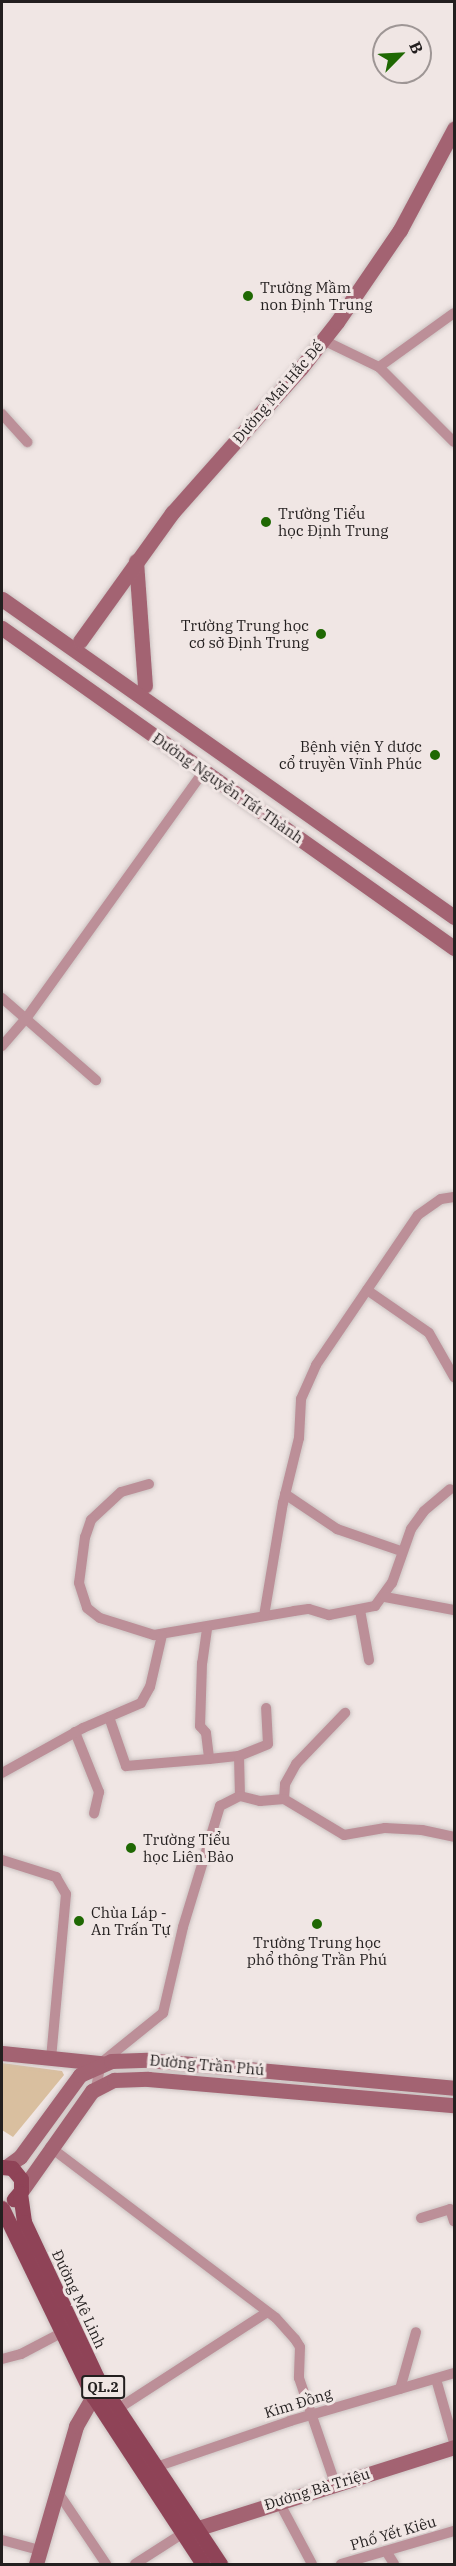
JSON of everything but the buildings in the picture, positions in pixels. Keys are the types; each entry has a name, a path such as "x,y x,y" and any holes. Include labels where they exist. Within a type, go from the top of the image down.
{"main road":[{"name":"Đường Mai Hắc Đế","path":"80,641 172,513 323,340 400,230 454,129"},
{"path":"136,561 145,686"},
{"path":"2,587 145,686 193,732"},
{"name":"Đường Nguyễn Tất Thành","path":"2,598 454,917"},
{"name":"Đường Nguyễn Tất Thành","path":"2,628 454,948"},
{"path":"2,641 120,724 179,753"},
{"path":"413,919 428,898"},
{"name":"Đường Trần Phú","path":"2,2053 101,2063 148,2060 454,2088"},
{"path":"3,2163 20,2157 80,2075 101,2063"},
{"name":"Đường Trần Phú","path":"96,2088 114,2080 147,2079 454,2105"},
{"path":"2,2202 10,2201 20,2193 50,2146 96,2088"},
{"name":"QL.2","path":"3,2163 20,2176 20,2193"},
{"name":"Đường Mê Linh","path":"20,2193 24,2222 97,2390 116,2410 153,2468 188,2531 203,2565"},
{"name":"Đường Mê Linh","path":"2,2208 61,2333 188,2531 220,2565"},
{"path":"38,2557 76,2426 97,2390"},
{"name":"Đường Bà Triệu","path":"188,2531 278,2500 454,2447"}],"street":[{"path":"379,367 454,313"},
{"path":"323,340 379,367 454,442"},
{"path":"2,414 27,442"},
{"path":"2,1046 25,1020 204,771"},
{"path":"2,998 96,1080"},
{"path":"264,1616 285,1494 299,1438 301,1399 331,1340 418,1215 441,1199 454,1197"},
{"path":"367,1290 429,1333 454,1377"},
{"path":"149,1484 121,1492 91,1520 79,1583 87,1608 100,1618 141,1632 162,1635 207,1629 309,1609 329,1615 375,1606 385,1597 401,1551 424,1511 450,1489"},
{"path":"285,1494 337,1529 401,1551"},
{"path":"385,1597 454,1610"},
{"path":"360,1610 369,1660"},
{"path":"207,1629 202,1663 201,1726 206,1733 209,1759"},
{"path":"2,1773 75,1732 141,1704 150,1687 162,1635"},
{"path":"110,1717 126,1766 240,1756 268,1744 266,1708"},
{"path":"284,1799 285,1784 296,1764 345,1713"},
{"path":"75,1732 99,1792 94,1813"},
{"path":"240,1756 240,1796"},
{"path":"96,2088 101,2063 163,2013 214,1818 220,1806 240,1796 260,1802 284,1799 344,1835 386,1828 422,1830 454,1838"},
{"path":"2,1860 56,1877 66,1894 51,2058"},
{"path":"50,2146 266,2313 300,2347 298,2378 335,2483"},
{"path":"421,2218 450,2209 454,2221"},
{"path":"116,2410 266,2313"},
{"path":"400,2389 416,2332"},
{"path":"2,2359 21,2354 61,2333"},
{"name":"Kim Đồng","path":"153,2468 312,2415 454,2373"},
{"path":"436,2379 454,2442"},
{"path":"57,2492 106,2565"},
{"path":"278,2500 312,2565"},
{"path":"135,2565 188,2531"},
{"name":"Phố Yết Kiêu","path":"340,2565 454,2531"},
{"path":"2,2540 38,2557"},
{"path":"386,2551 394,2565"}],"shaded area":[{"path":"2,2063 62,2071 64,2075 13,2137 2,2130"}],"place":[{"name":"Trường Mầm non Định Trung","path":"248,296"},
{"name":"Trường Tiểu học Định Trung","path":"266,522"},
{"name":"Trường Trung học cơ sở Định Trung","path":"321,634"},
{"name":"Bệnh viện Y dược cổ truyền Vĩnh Phúc","path":"435,755"},
{"name":"Trường Tiểu học Liên Bảo","path":"131,1848"},
{"name":"Chùa Láp - An Trấn Tự","path":"79,1921"},
{"name":"Trường Trung học phổ thông Trần Phú","path":"317,1924"}]}
